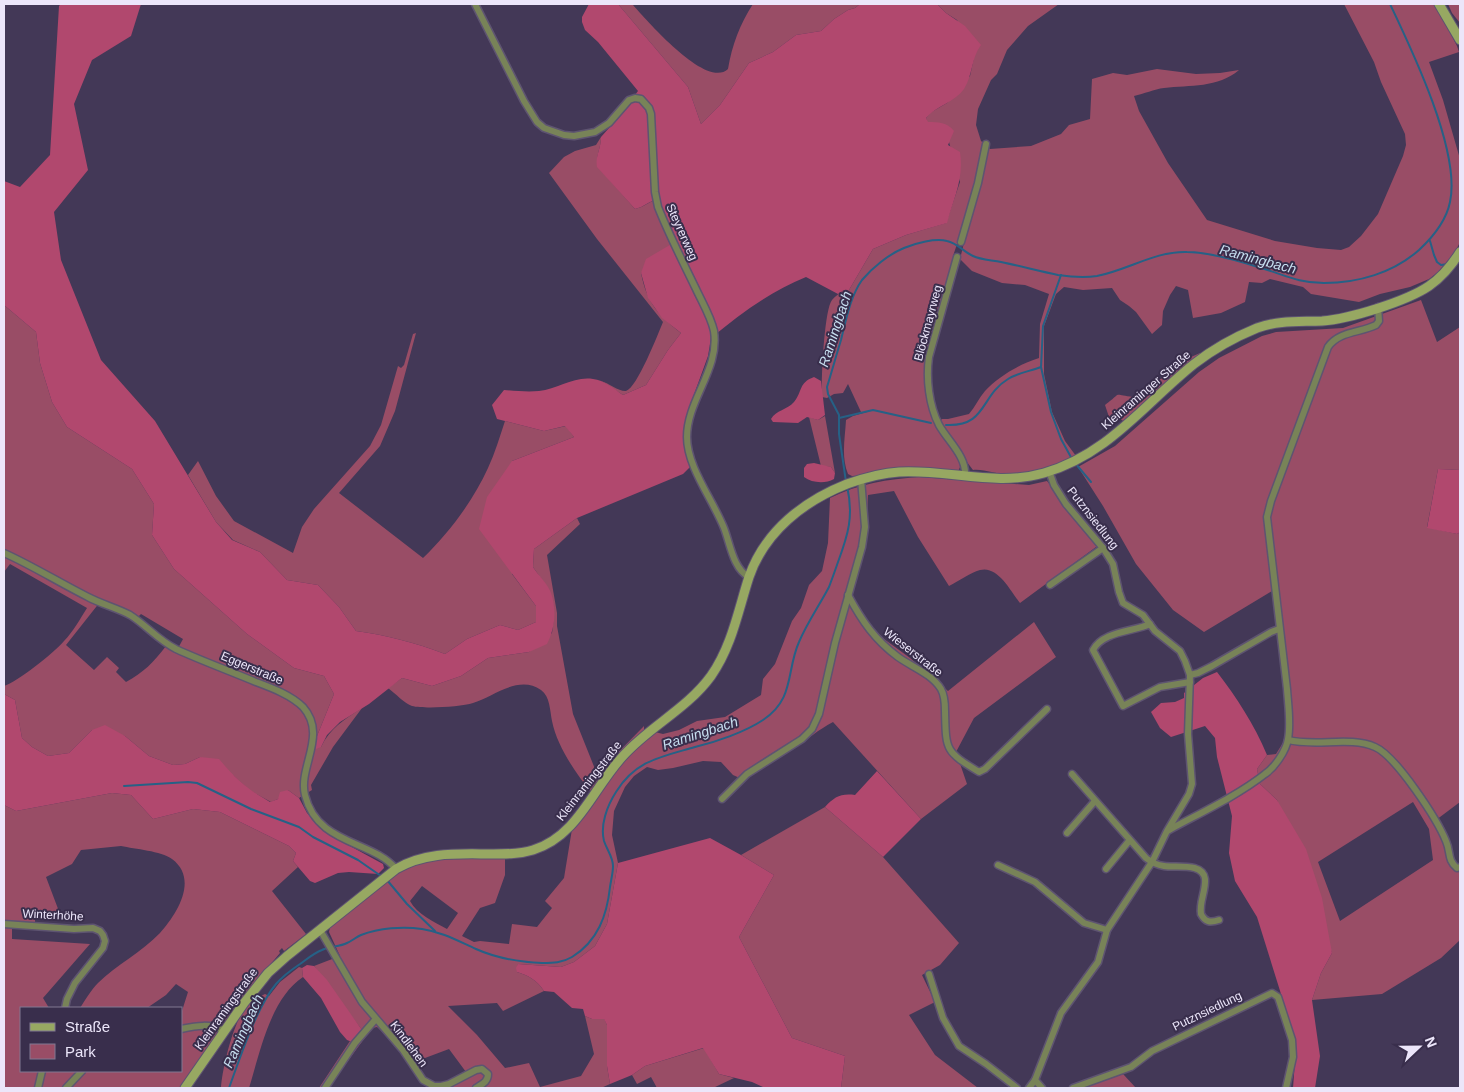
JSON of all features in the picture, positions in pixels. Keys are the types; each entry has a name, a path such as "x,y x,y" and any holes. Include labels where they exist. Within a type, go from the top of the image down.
{"main road":[{"path":"1439,4 1460,40"},
{"name":"Kleinraminger Straße","path":"830,491 859,480 898,472 1012,478 1049,471 1074,462 1096,449 1121,430 1179,376 1207,354 1246,333 1281,321 1334,320 1378,307 1420,291 1434,282 1458,256"},
{"name":"Kleinramingstraße","path":"186,1088 224,1031 268,973 394,870 413,861 438,855 520,853 542,847 561,835 576,820 620,758 689,700 710,677 728,644 749,577 758,555 774,533 800,509 830,491"}],"street":[{"name":"Steyrerweg","path":"475,4 524,101 537,122 544,128 564,135 588,134 602,129 629,100 641,99 649,108 654,143 655,192 658,207 714,331 713,352 688,428 688,447 695,468 724,527 738,567 749,577"},
{"path":"961,242 978,183 986,144"},
{"name":"Blöckmayrweg","path":"957,257 929,357 927,372 930,395 938,422 964,464 965,476"},
{"path":"1167,831 1267,773 1281,756 1288,740 1287,689 1267,517 1271,500 1328,347 1332,341 1339,337 1376,325 1379,321 1378,307"},
{"name":"Putznsiedlung","path":"1029,1088 1035,1080 1061,1013 1098,962 1107,930 1152,862 1167,831 1189,794 1192,784 1188,734 1190,679 1185,661 1180,651 1155,631 1143,615 1123,603 1113,564 1103,548 1066,504 1054,485 1049,471"},
{"path":"722,799 747,774 802,739 812,729 819,714 835,643 862,547 865,527 859,480"},
{"path":"1050,586 1103,548"},
{"name":"Eggerstraße","path":"4,553 87,597 130,615 171,646 276,691 297,703 308,715 312,730 312,750 304,789 312,812 332,832 342,839 379,856 394,870"},
{"name":"Wieserstraße","path":"848,596 874,637 898,657 935,681 945,701 946,740 949,750 959,760 978,772 984,769 1047,709"},
{"path":"1150,624 1108,638 1093,650 1123,706 1160,687 1190,679 1270,632 1279,629"},
{"path":"1288,740 1300,743 1364,743 1378,747 1394,762 1414,789 1440,829 1447,843 1451,863 1457,868 1460,867"},
{"path":"1072,774 1142,855 1152,862 1166,866 1195,868 1202,871 1205,883 1201,914 1210,923 1219,920"},
{"path":"1067,832 1095,801"},
{"path":"1106,869 1129,841"},
{"path":"998,865 1035,882 1084,922 1107,930"},
{"name":"Winterhöhe","path":"4,924 74,929 93,928 100,931 103,935 105,941 103,948 75,983 65,1007"},
{"name":"Kindlehen","path":"320,930 352,987 375,1020 403,1050 418,1074 428,1084 434,1086 449,1084 476,1070 482,1069 488,1074 488,1078 487,1081 476,1088"},
{"path":"929,974 943,1018 959,1046 1017,1088"},
{"name":"Putznsiedlung","path":"1073,1088 1130,1067 1152,1051 1272,993 1278,997 1292,1040 1293,1056 1286,1088"},
{"name":"Kindlehen","path":"325,1088 355,1043 375,1020"},
{"path":"182,1029 207,1026 217,1027 224,1031"},
{"path":"38,1088 42,1072"},
{"path":"66,1088 81,1072"},
{"path":"1035,1080 1042,1088"}],"green space":[{"path":"618,4 632,4 677,50 706,70 718,73 728,69 737,35 753,4 860,4 834,19 821,31 796,35 773,52 749,63 720,105 701,124 688,87"},
{"path":"937,4 1059,4 1028,26 1007,50 997,74 991,80 978,109 976,125 981,141 990,149 1031,146 1061,134 1069,125 1090,119 1092,79 1113,73 1127,75 1157,69 1196,74 1239,70 1231,76 1213,83 1160,89 1134,96 1139,111 1168,163 1207,220 1275,241 1341,250 1349,247 1361,236 1378,214 1406,145 1405,134 1374,62 1344,4 1435,4 1459,52 1429,62 1443,100 1460,159 1460,242 1455,252 1438,272 1429,279 1410,287 1380,294 1359,302 1311,294 1303,287 1270,279 1262,283 1249,282 1245,302 1221,313 1193,318 1188,290 1176,286 1163,311 1162,325 1152,334 1136,312 1120,300 1112,288 1083,290 1064,287 1056,294 1044,326 1044,374 1052,412 1065,441 1076,456 1061,464 1043,470 1016,475 973,470 951,441 940,421 969,414 985,391 997,380 1017,367 1039,358 1040,324 1049,294 1025,285 1002,283 972,271 960,259 964,243 958,241 926,359 938,428 959,459 960,467 958,472 852,476 848,474 845,461 846,420 867,412 861,412 848,384 843,393 834,394 827,398 822,397 824,347 829,306 836,296 844,290 849,290 873,249 906,235 946,223 960,182 949,142 927,122 926,118 930,113 947,103 970,76 975,53 957,20"},
{"path":"1448,4 1460,4 1460,23 1452,13"},
{"path":"601,137 597,159 598,167 635,209 658,199 675,242 641,273 643,283 655,308 681,333 646,385 623,395 601,381 623,391 631,388 647,360 663,322 597,239 549,173 564,157 575,151 596,145"},
{"path":"1421,300 1437,342 1460,327 1460,470 1438,469 1427,527 1457,534 1460,532 1460,802 1436,820 1460,875 1460,940 1441,958 1382,994 1312,1000 1321,973 1332,953 1277,800 1260,784 1257,769 1267,755 1276,754 1286,738 1287,713 1272,591 1204,632 1173,610 1136,564 1078,467 1115,446 1199,372 1219,358 1262,336 1276,332 1343,328","holes":["1413,802 1429,829 1433,860 1340,921 1318,862"]},
{"path":"4,305 36,332 40,363 52,402 67,427 132,469 154,504 152,535 174,569 247,634 294,668 324,676 334,694 315,741 321,747 333,729 362,708 333,747 311,785 312,790 299,798 288,790 278,799 271,802 249,790 234,776 200,757 185,764 173,765 149,756 125,736 92,730 69,753 48,756 32,747 22,738 15,700 4,694 4,686 26,673 59,646 70,634 87,608 10,564 4,572","holes":["100,602 137,618 141,614 183,639 176,652 166,646 148,667 126,682 116,672 119,668 107,657 94,670 66,645"]},
{"path":"416,333 395,411 380,446 339,493 423,558 442,538 468,504 491,462 505,421 544,431 566,426 574,437 512,461 512,574 536,606 536,622 518,630 500,625 467,639 445,654 401,640 356,631 339,607 318,585 287,580 260,552 233,540 216,522 188,475 198,461 216,496 234,521 293,553 302,527 314,509 370,446 381,425 398,366 401,368 404,365 413,334"},
{"path":"1200,353 1201,355 1125,422 1120,419 1111,423 1105,405 1117,395 1133,397 1173,371 1171,366"},
{"path":"825,416 835,473 831,467 821,466 809,417 818,420"},
{"path":"919,477 1029,485 1047,481 1097,544 1096,547 1020,603 998,575 987,570 976,571 949,586 918,537 894,491 868,495 866,540 851,596 869,624 884,639 910,658 948,691 1034,622 1056,657 974,718 956,752 967,784 921,819 833,722 744,780 733,775 721,762 703,761 658,770 647,767 634,776 625,787 614,811 612,835 618,863 607,924 595,946 574,962 561,967 518,964 517,972 532,979 544,991 503,1011 497,1003 448,1006 477,1035 505,1068 529,1063 540,1087 581,1076 594,1054 585,1016 592,1019 604,1018 607,1025 607,1066 610,1084 601,1088 446,1088 444,1084 466,1072 449,1049 409,1064 398,1046 377,1027 372,1028 328,1088 319,1088 350,1041 352,1042 362,1030 314,966 340,956 329,932 330,927 377,888 416,864 431,860 475,857 505,858 505,875 495,903 480,908 462,936 474,942 509,944 512,924 537,927 552,908 545,901 564,878 572,829 629,753 655,732 663,734 679,730 697,721 725,717 761,695 763,679 775,664 792,621 801,608 809,585 822,571 828,543 830,498 862,486","holes":["422,886 458,913 447,929 421,914 410,901"]},
{"path":"577,518 580,524 547,555 557,613 557,626 573,714 597,774 644,726 644,730 603,773 590,791 562,749 554,730 548,700 541,690 524,684 506,688 473,703 418,707 409,705 388,688 402,678 432,686 461,676 488,658 529,652 552,633 554,612 552,597 533,567 534,549"},
{"path":"112,793 131,795 153,819 193,809 220,812 289,846 296,853 293,861 298,867 272,891 306,934 284,951 282,948 279,951 280,953 248,991 226,1022 223,1023 217,1032 218,1034 182,1088 4,1088 4,805 16,811","holes":["121,846 155,852 172,859 180,867 184,876 185,886 178,907 160,933 98,983 81,1007 148,1007 166,995 176,984 188,992 182,1011 182,1072 20,1072 20,1007 48,1007 43,998 90,944 12,939 12,922 35,923 35,914 60,914 46,877 72,864 81,850"]},
{"path":"825,807 883,857 959,943 940,965 922,975 935,1002 909,1015 935,1055 978,1088 841,1088 845,1056 792,1038 739,937 774,875 741,855"},
{"path":"299,967 302,968 303,977 282,999 274,1013 262,1043 249,1088 221,1088 231,1039 241,1013 254,998 265,994 269,996 280,982"},
{"path":"704,1048 719,1074 734,1078 713,1088 657,1088 651,1077 637,1084 632,1075 645,1066"},
{"path":"1123,1074 1136,1088 1083,1088"}],"shaded area":[{"path":"61,4 141,4 131,36 92,60 74,104 88,170 54,212 61,260 101,360 155,421 216,522 232,540 260,552 287,580 318,585 339,607 356,631 401,640 445,654 467,639 500,625 518,630 536,622 536,606 479,529 487,497 512,461 574,437 565,426 544,431 497,419 492,405 504,390 539,391 579,379 601,381 623,395 646,385 681,333 662,318 648,298 641,273 646,259 675,242 658,199 635,209 597,167 601,137 638,91 598,42 585,30 582,17 589,4 618,4 688,87 701,124 720,105 749,63 773,52 796,35 821,31 834,19 860,4 937,4 946,13 965,26 981,45 975,55 964,89 956,97 926,118 928,122 942,123 954,131 948,145 960,152 961,171 947,223 906,235 873,249 849,290 844,290 838,294 806,277 780,289 756,304 711,338 708,356 688,411 685,439 690,467 683,474 577,518 534,549 533,567 550,590 554,606 552,632 547,644 529,652 488,658 461,676 432,686 402,678 369,704 340,722 327,735 321,747 316,749 315,741 334,694 324,676 294,668 247,634 174,569 152,535 154,504 132,469 67,427 52,402 40,363 36,332 4,305 4,181 20,187 50,155 59,6"},
{"path":"814,377 821,381 825,415 818,420 807,417 798,423 773,422 771,419 773,416 794,402 805,382"},
{"path":"814,463 831,467 835,473 834,479 827,482 819,482 811,481 804,477 804,468 807,464"},
{"path":"1438,469 1460,470 1460,532 1457,534 1427,528"},
{"path":"1217,672 1257,733 1267,755 1257,769 1260,784 1277,800 1306,849 1322,898 1332,953 1321,973 1312,1000 1320,1056 1315,1088 1293,1088 1296,1048 1257,917 1235,881 1229,853 1232,816 1217,757 1215,738 1205,726 1171,737 1160,728 1151,712 1161,703 1175,702 1184,698 1184,693 1203,678"},
{"path":"4,694 15,700 22,738 32,747 48,756 69,753 92,730 105,725 125,736 149,756 173,765 185,764 200,757 219,759 242,783 270,802 278,799 280,792 288,790 299,798 307,813 328,834 383,864 384,868 378,874 338,873 315,883 310,881 293,861 296,853 289,846 220,812 193,809 153,819 131,795 112,793 16,811 4,805"},
{"path":"877,771 921,819 883,857 825,807 838,796 855,795"},
{"path":"710,838 774,875 739,937 792,1038 845,1056 841,1088 765,1088 752,1082 719,1074 703,1048 645,1066 632,1075 610,1084 607,1066 607,1025 604,1019 592,1019 585,1016 583,1009 572,1008 554,992 544,991 532,979 517,972 518,964 561,967 574,962 595,946 607,924 618,863"},
{"path":"307,965 314,966 327,980 362,1030 352,1042 347,1040 340,1032 321,998 303,977 302,968"}],"waterway":[{"name":"Ramingbach","path":"846,482 839,434 839,415 828,394 827,387 854,294 862,280 876,266 904,248 914,244 937,240 947,241 979,258 1073,277 1097,276 1164,254 1195,252 1213,255 1314,283 1337,283 1375,275 1398,265 1419,250 1442,223 1450,202 1451,181 1442,130 1422,74 1390,4"},
{"path":"1430,241 1437,262 1441,265 1448,264"},
{"name":"Ramingbach","path":"946,425 969,421 976,416 999,386 1008,379 1041,367 1043,326 1061,275"},
{"path":"1041,367 1051,412 1061,439 1072,459"},
{"name":"Ramingbach","path":"839,418 873,410 931,423"},
{"path":"1075,463 1091,482"},
{"name":"Ramingbach","path":"229,1088 249,1034 269,994 287,973 313,954 325,949 383,929 415,928 436,932 476,949 508,959 554,963 572,957 581,951 595,935 604,917 609,897 613,863 604,841 603,829 607,809 624,781 641,766 650,761 712,742 756,724 773,712 780,703 785,694 799,642 829,587 845,543 850,516 847,486"},
{"path":"124,786 197,783 251,809 299,827 313,837 358,860 381,876"},
{"path":"387,880 407,904 435,931"}]}
